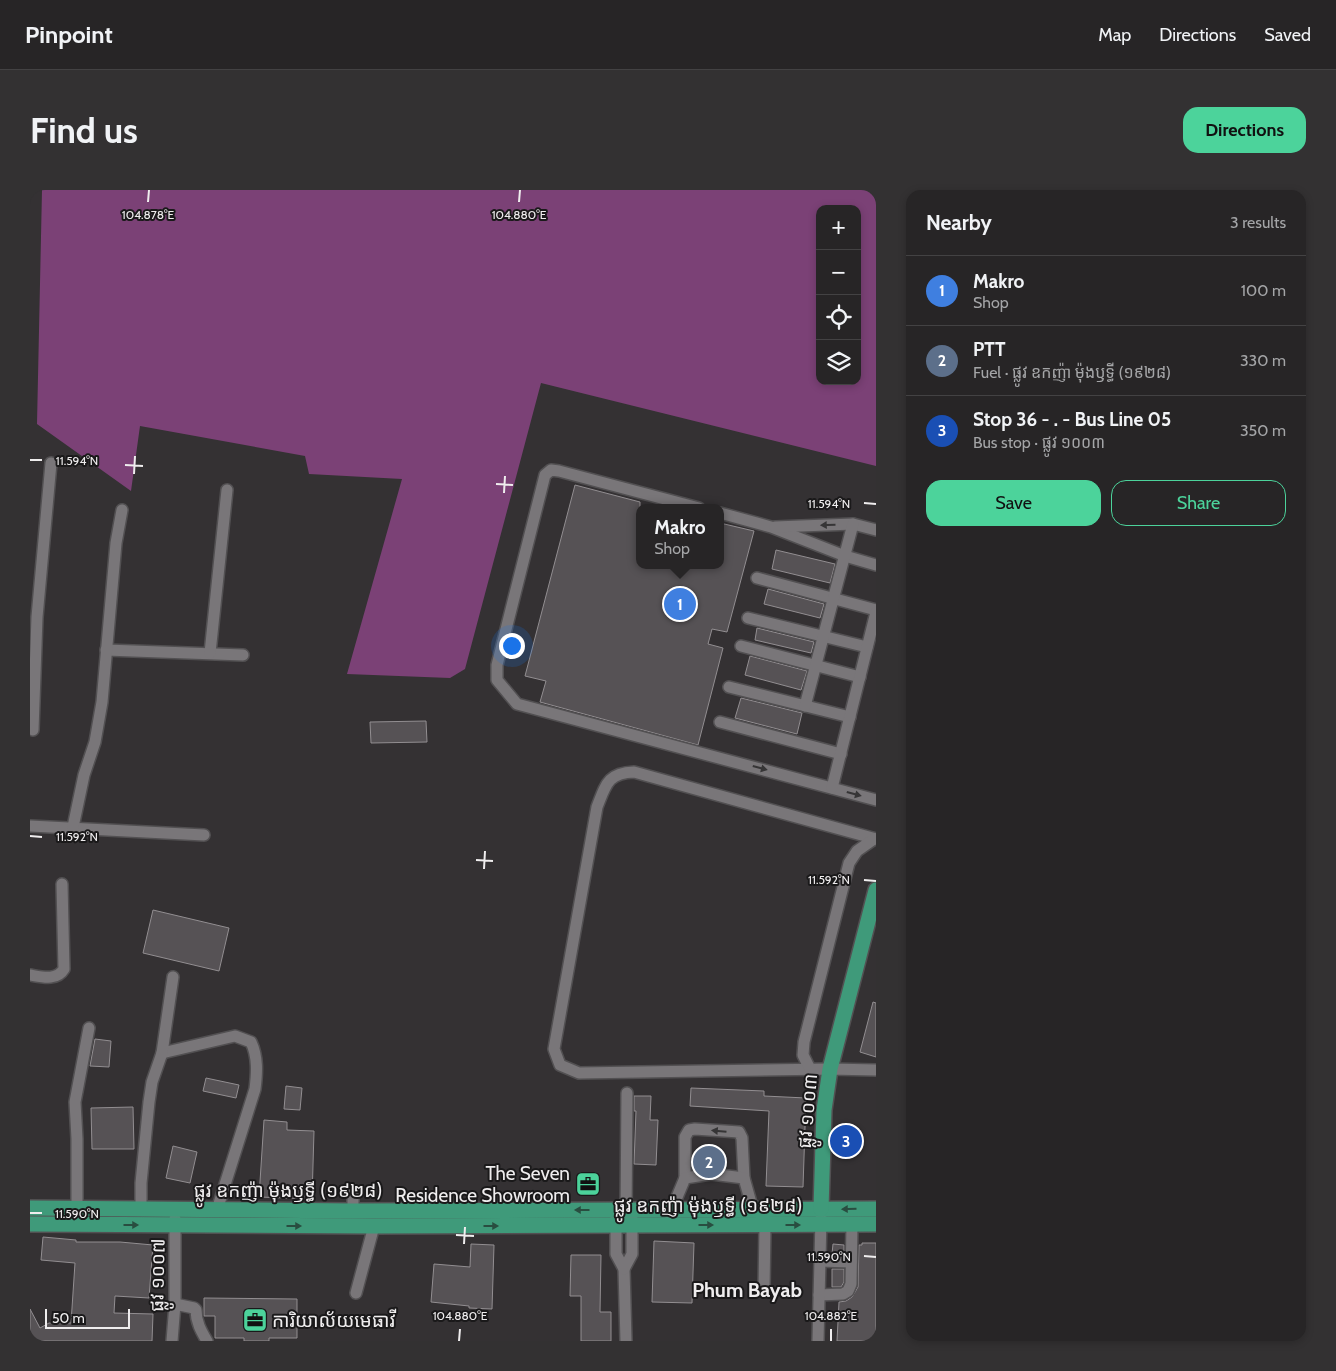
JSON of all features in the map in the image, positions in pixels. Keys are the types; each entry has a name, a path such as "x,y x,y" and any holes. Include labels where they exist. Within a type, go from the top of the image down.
{"main road":[{"name":"ផ្លូវ ១០០៣","path":"821,1217 824,1110 830,1069 876,890"},
{"name":"ផ្លូវ ឧកញ៉ា ម៉ុងឫទ្ធី (១៩២៨)","path":"30,1208 753,1210 821,1217 852,1224 876,1224"},
{"name":"ផ្លូវ ឧកញ៉ា ម៉ុងឫទ្ធី (១៩២៨)","path":"30,1224 374,1226 766,1225 876,1209"},
{"path":"409,1210 409,1226"}],"street":[{"path":"33,730 33,637 51,462"},
{"path":"684,504 551,470 545,476 497,665 497,680 518,704 876,800"},
{"path":"210,653 227,490"},
{"path":"73,827 102,702 116,543 122,510"},
{"path":"724,514 771,527 845,556 876,565"},
{"path":"771,527 853,524 876,530"},
{"path":"805,706 853,524"},
{"path":"757,578 876,611 832,788"},
{"path":"748,618 867,646"},
{"path":"741,646 860,677"},
{"path":"106,650 243,655"},
{"path":"729,687 850,717"},
{"path":"720,722 841,754"},
{"path":"875,839 634,772 620,772 606,782 597,807 554,1049 560,1064 578,1073 810,1069 876,1070"},
{"path":"30,826 204,835"},
{"path":"810,1069 804,1055 804,1042 849,863 857,851 875,839"},
{"path":"30,975 49,978 58,976 64,969 62,884"},
{"path":"141,1209 141,1183 150,1092 162,1053 173,977"},
{"path":"76,1209 77,1139 75,1102 89,1028"},
{"path":"162,1053 235,1036 251,1042 254,1050 257,1068 255,1089 217,1210"},
{"path":"624,1269 632,1254 625,1225 627,1093"},
{"path":"671,1225 672,1210 685,1178 685,1137 689,1130 738,1132 742,1138 744,1178 753,1210"},
{"path":"685,1178 711,1174 744,1178"},
{"path":"353,1190 353,1210"},
{"name":"ផ្លូវ ១០០៧","path":"172,1341 175,1304 176,1209"},
{"path":"625,1209 625,1225 616,1254 624,1269 626,1341"},
{"name":"ផ្លូវ ១០០៣","path":"818,1341 821,1217"},
{"path":"819,1295 843,1294 848,1291 851,1284 852,1224"},
{"path":"764,1290 766,1225"},
{"path":"356,1293 374,1226"},
{"path":"820,1261 851,1262"},
{"path":"175,1304 196,1310 199,1327 207,1341"}],"shaded area":[{"path":"42,190 876,190 876,466 541,383 465,669 450,678 347,674 402,479 309,474 305,456 140,426 131,491 37,424"}],"building":[{"path":"575,485 640,502 640,504 636,504 636,569 724,569 724,524 754,531 727,632 712,629 708,644 723,648 698,745 540,702 546,681 525,676"},
{"path":"776,550 835,564 830,583 772,569"},
{"path":"768,589 824,604 820,618 764,604"},
{"path":"757,628 814,642 811,653 755,640"},
{"path":"750,656 807,671 801,690 745,675"},
{"path":"741,698 802,713 797,734 735,718"},
{"path":"426,721 427,742 371,743 370,722"},
{"path":"153,910 229,928 219,971 143,953"},
{"path":"873,1002 876,1003 876,1057 860,1052"},
{"path":"95,1039 111,1041 109,1067 90,1066"},
{"path":"206,1078 239,1085 236,1098 203,1091"},
{"path":"286,1086 302,1088 300,1110 284,1109"},
{"path":"691,1088 764,1091 764,1096 806,1098 803,1187 766,1186 769,1111 690,1106"},
{"path":"634,1096 651,1096 650,1120 658,1120 656,1165 634,1164 636,1111 634,1111"},
{"path":"133,1107 134,1149 92,1149 91,1108"},
{"path":"264,1120 287,1122 287,1130 314,1131 312,1199 259,1197"},
{"path":"173,1146 197,1152 190,1183 166,1178"},
{"path":"43,1237 76,1240 76,1242 120,1242 153,1245 149,1298 115,1296 114,1313 153,1314 152,1341 30,1341 30,1309 40,1328 49,1323 71,1323 75,1263 41,1260"},
{"path":"654,1241 694,1243 692,1303 652,1302"},
{"path":"862,1243 876,1243 876,1341 837,1341 839,1302 846,1301 852,1297 858,1287 859,1245 862,1245"},
{"path":"471,1244 494,1245 492,1309 469,1308 469,1306 431,1302 434,1264 470,1267"},
{"path":"833,1244 844,1245 844,1254 832,1254"},
{"path":"571,1255 601,1255 600,1312 611,1312 611,1341 581,1341 581,1296 570,1296"},
{"path":"832,1269 844,1269 844,1282 841,1287 832,1287"},
{"path":"204,1298 297,1299 297,1338 269,1338 269,1341 244,1341 244,1338 215,1338 215,1316 204,1316"}],"place":[{"name":"Makro","path":"680,604"},
{"name":"Stop 36 - . - Bus Line 05","path":"846,1141"},
{"name":"PTT","path":"709,1162"},
{"name":"The Seven Residence Showroom","path":"588,1184"},
{"name":"ការិយាល័យមេធាវី","path":"255,1320"}],"district":[{"name":"Phum Bayab","path":"747,1290"}]}
